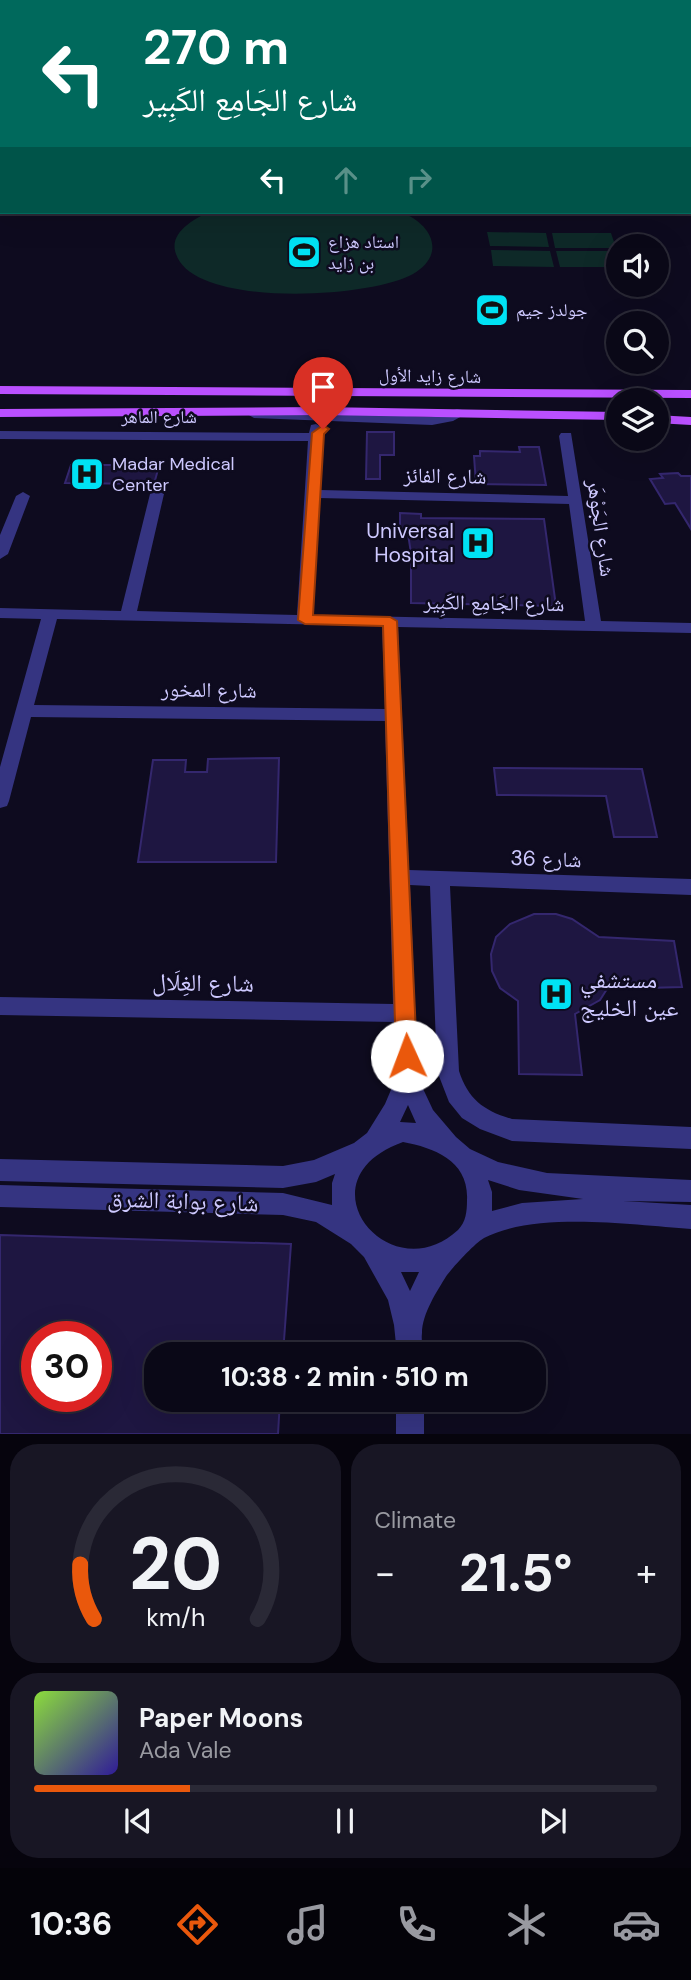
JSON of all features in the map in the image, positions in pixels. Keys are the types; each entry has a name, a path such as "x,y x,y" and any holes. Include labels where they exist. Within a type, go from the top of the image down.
{"main road":[{"path":"0,378 487,387 552,395"},
{"name":"شارع زايد الأول","path":"0,390 691,394"},
{"name":"شارع زايد الأول","path":"0,400 606,408"},
{"path":"669,406 691,405"},
{"path":"0,413 457,413 606,408"},
{"path":"669,409 691,413"},
{"path":"669,416 691,413"},
{"path":"669,418 691,421"}],"street":[{"path":"222,411 432,421 457,413"},
{"path":"298,416 313,424 317,435 305,620"},
{"path":"317,435 346,418"},
{"name":"شارع الماهر","path":"0,435 317,435"},
{"name":"شارع الجَوْهَر","path":"566,436 594,626"},
{"path":"128,616 158,494"},
{"name":"شارع الفائز","path":"314,494 575,500"},
{"path":"0,554 23,496"},
{"name":"شارع الجَامِع الكَبِير","path":"0,613 691,628"},
{"path":"0,801 50,614"},
{"path":"390,621 407,1078 395,1109 347,1168 342,1185 345,1212 395,1286 410,1327"},
{"name":"شارع المخور","path":"24,711 394,715"},
{"name":"شارع 36","path":"400,877 691,887"},
{"path":"440,878 448,1071 453,1091 466,1108 486,1122 512,1130 691,1138"},
{"name":"شارع الغِلَال","path":"0,1006 405,1013"},
{"path":"407,1078 425,1117 446,1140 466,1157 501,1176 531,1184 691,1191"},
{"path":"366,1146 404,1131 432,1134 446,1140"},
{"name":"شارع بوابة الشرق","path":"0,1170 283,1177 316,1171 366,1146"},
{"path":"466,1157 480,1185 478,1216 472,1231"},
{"name":"شارع بوابة الشرق","path":"0,1196 294,1205 321,1212 366,1243"},
{"path":"410,1342 410,1327 424,1287 448,1253 472,1231 503,1217 534,1212 691,1217"},
{"path":"366,1243 391,1258 411,1261 448,1253"},
{"path":"410,1412 410,1434"}],"green space":[{"name":"استاد هزاع بن زايد","path":"206,214 405,214 421,224 431,240 432,249 424,266 413,274 392,282 325,293 248,291 215,284 190,272 176,254 175,246 179,233"},
{"path":"487,232 546,233 549,247 490,246"},
{"path":"552,233 611,234 606,234 606,248 555,248"},
{"path":"491,250 550,251 554,267 493,266"},
{"path":"556,251 606,251 606,267 560,267"}],"building":[{"path":"367,432 394,432 394,455 380,455 380,479 366,479"},
{"path":"519,447 539,447 546,485 476,484 474,456 480,456 480,451 520,452"},
{"path":"71,465 159,466 154,484 65,483"},
{"path":"678,473 681,476 691,476 691,529 675,503 665,504 650,479 663,478 660,474"},
{"path":"400,513 421,514 421,518 544,519 556,606 411,603 411,553 408,534 400,534"},
{"path":"279,758 276,862 138,862 153,760 186,760 185,772 207,772 208,759"},
{"path":"494,768 642,769 657,837 614,837 606,796 497,795"},
{"name":"مستشفي عين الخليج","path":"534,914 556,914 572,919 599,937 674,941 682,987 607,989 600,1000 575,1014 582,1075 519,1074 518,1001 500,988 492,971 491,954 496,937 510,924"},
{"path":"0,1235 291,1244 284,1342 144,1342 144,1412 279,1412 278,1434 0,1434"}],"place":[{"name":"استاد هزاع بن زايد","path":"304,252"},
{"name":"جولدز جيم","path":"492,310"},
{"name":"Madar Medical Center","path":"87,474"},
{"name":"Universal Hospital","path":"478,543"},
{"name":"مستشفي عين الخليج","path":"556,994"}],"route":[{"path":"323,429 318,433 305,620 390,621 407,1056"}]}
